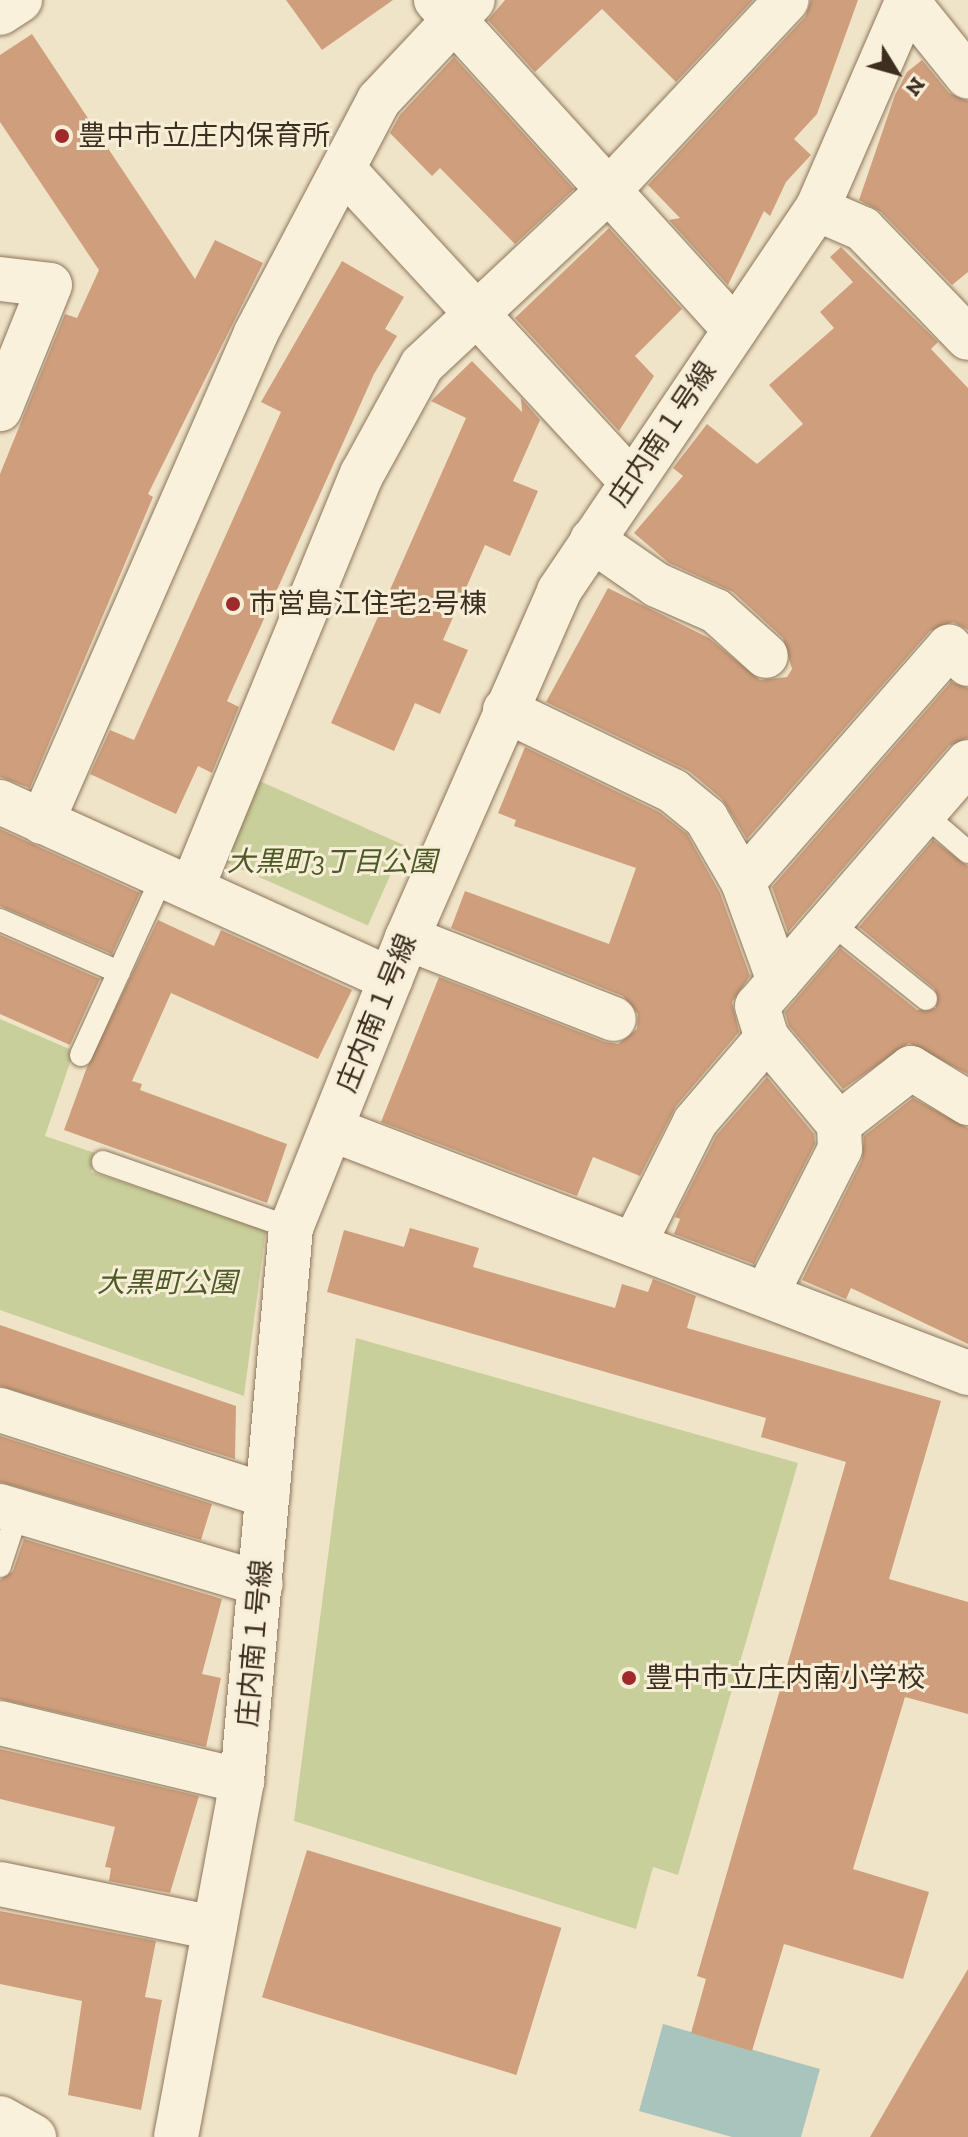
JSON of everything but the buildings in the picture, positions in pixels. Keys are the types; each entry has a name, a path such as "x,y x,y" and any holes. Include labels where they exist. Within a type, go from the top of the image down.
{"street":[{"path":"0,13 20,0"},
{"path":"177,882 362,474 422,365 477,318 609,190 787,0"},
{"path":"907,0 968,77"},
{"name":"庄内南１号線","path":"176,2137 242,1781 291,1228 407,938 559,591 817,209 907,0"},
{"path":"42,822 256,333 379,100 453,7 609,190 735,330"},
{"path":"343,169 477,318 631,481"},
{"path":"817,209 863,229 968,338"},
{"path":"0,279 50,285 0,409"},
{"path":"592,540 657,585 716,611 766,656"},
{"path":"743,882 949,647 968,664"},
{"path":"505,710 673,791 706,818 743,882 779,981"},
{"path":"767,1293 840,1149 839,1124 767,1038 757,1006 968,762"},
{"path":"0,802 391,979"},
{"path":"407,938 614,1019"},
{"path":"634,1244 695,1122 767,1038"},
{"path":"839,1124 911,1068 968,1103"},
{"path":"331,1129 767,1293 968,1373"},
{"path":"0,1410 268,1496"},
{"path":"9,1509 261,1584"},
{"path":"0,1723 242,1781"},
{"path":"0,1884 215,1928"},
{"path":"0,2118 34,2137"}],"lane":[{"path":"924,814 968,852"},
{"path":"81,1055 119,972 177,882"},
{"path":"0,920 119,972"},
{"path":"830,922 926,999"},
{"path":"103,1162 291,1228"},
{"path":"0,1566 9,1509"}],"green space":[{"name":"大黒町3丁目公園","path":"253,778 404,845 368,926 217,858"},
{"name":"大黒町公園","path":"0,1019 74,1051 45,1136 95,1153 91,1172 266,1229 244,1396 0,1310"},
{"path":"356,1338 798,1463 678,1875 653,1867 636,1929 294,1821"}],"water":[{"path":"663,2024 820,2069 801,2137 732,2137 639,2111"}],"place":[{"name":"豊中市立庄内保育所","path":"62,136"},
{"name":"市営島江住宅2号棟","path":"233,604"},
{"name":"豊中市立庄内南小学校","path":"629,1678"}]}
